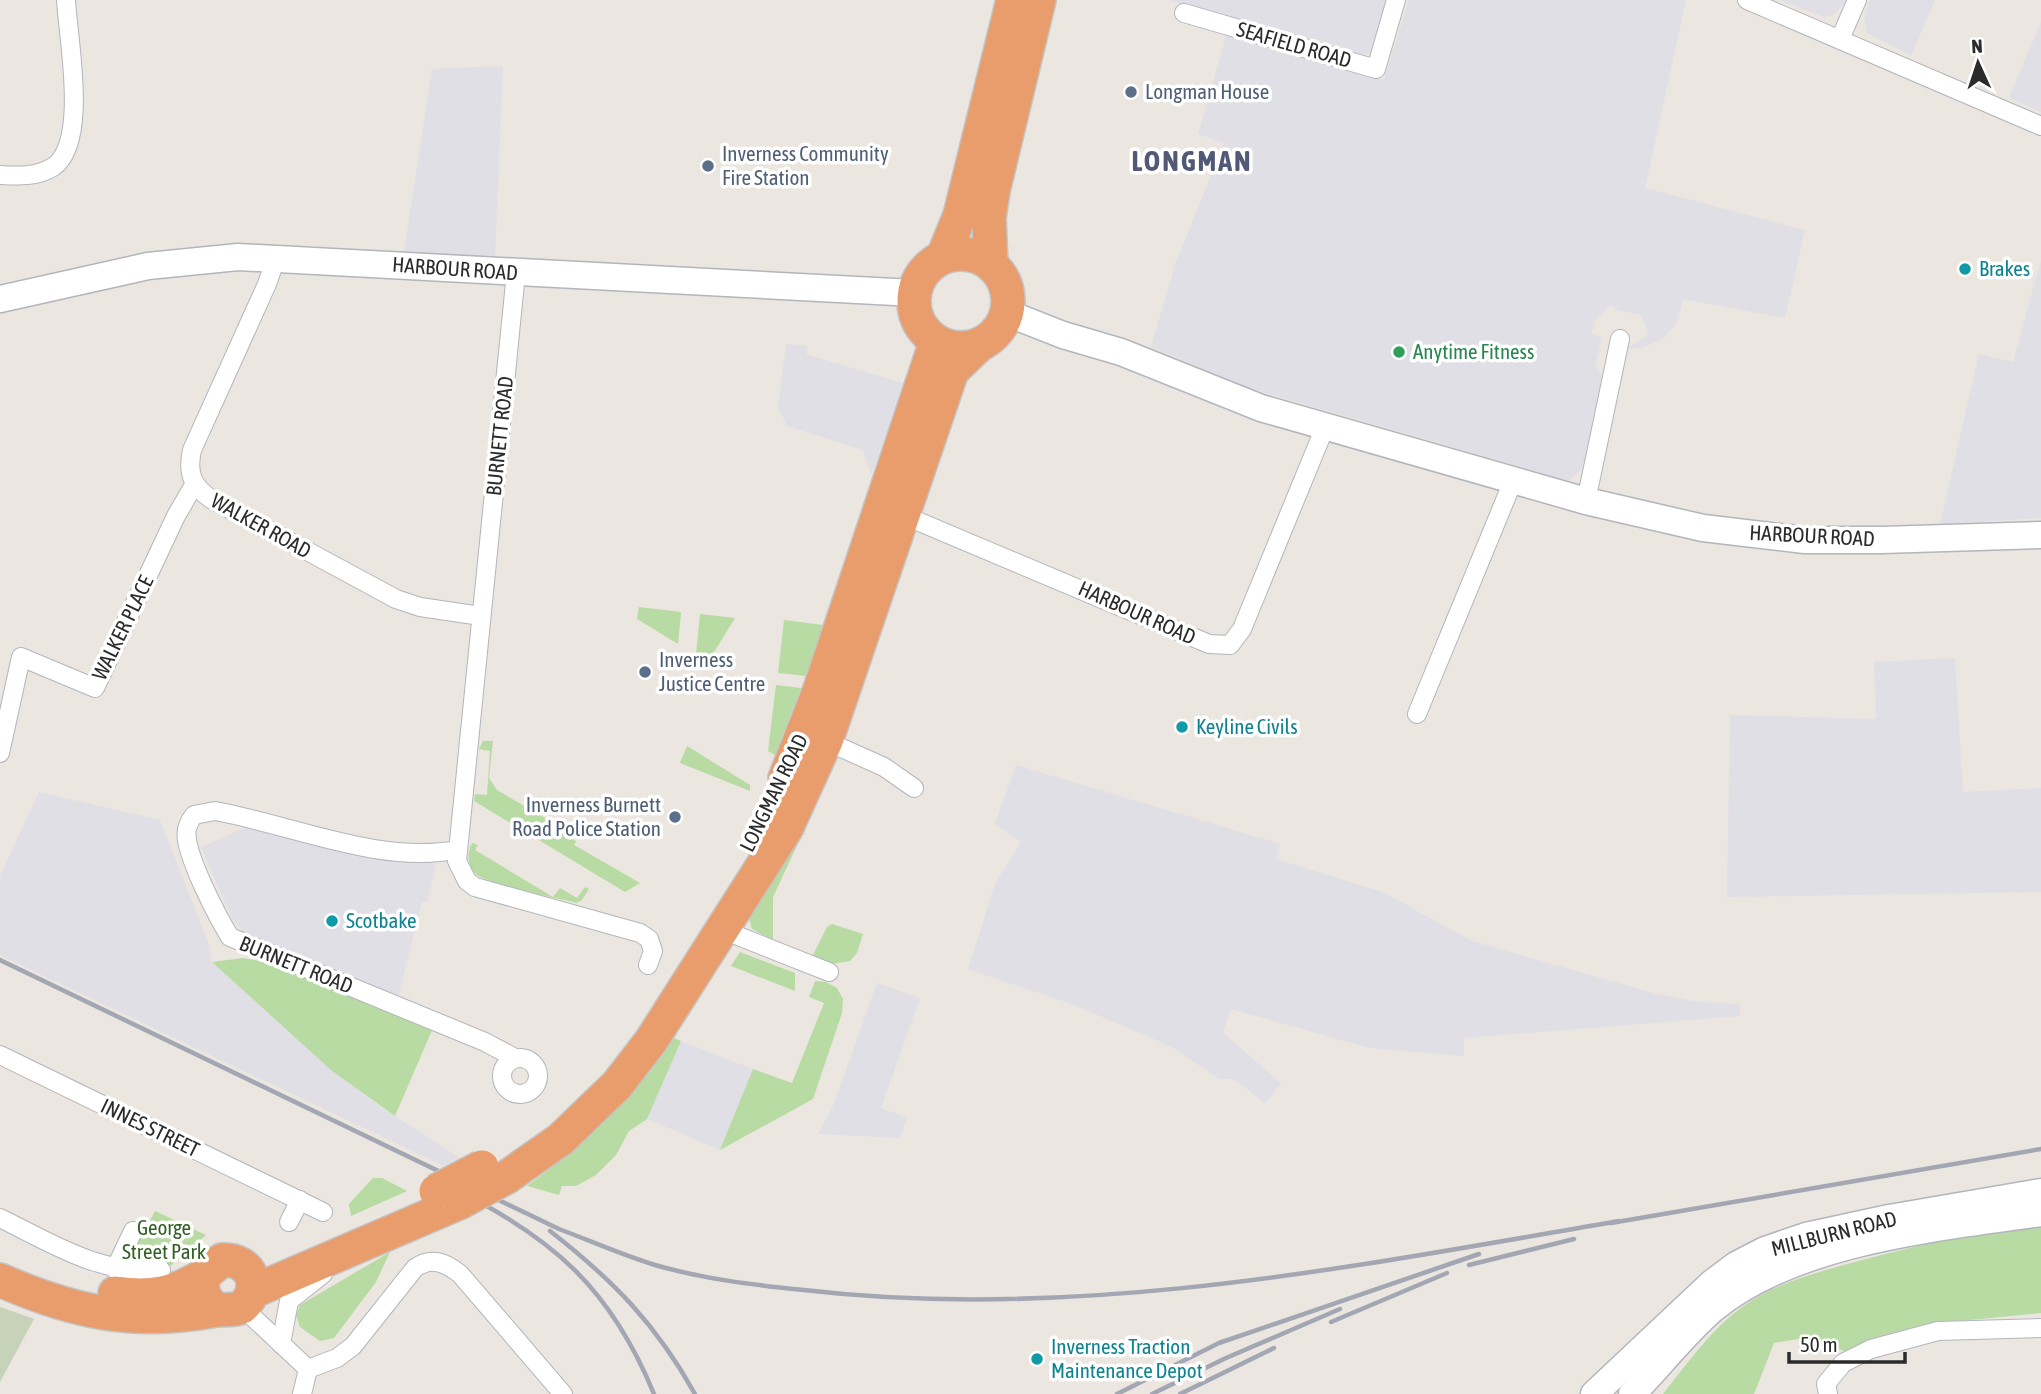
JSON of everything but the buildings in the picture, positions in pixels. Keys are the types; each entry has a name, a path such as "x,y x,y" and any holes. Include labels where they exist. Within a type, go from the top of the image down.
{"highway":[{"path":"943,257 960,215 1013,0"},
{"path":"991,264 968,254 943,257 929,265 919,278 914,293 917,321 936,342 950,348 979,345 1002,327 1007,313 1006,286 991,264 989,218 993,191 1040,0"},
{"name":"LONGMAN ROAD","path":"495,1172 597,1076 640,1015 764,821 795,758 820,690 936,342"},
{"name":"LONGMAN ROAD","path":"495,1172 561,1139 608,1095 651,1041 786,829 827,741 952,371 979,345"},
{"path":"0,1280 72,1307 130,1318 171,1318 365,1246 448,1196 495,1172"},
{"path":"239,1293 282,1256 448,1196"},
{"path":"0,1257 36,1274 81,1289 134,1296 181,1290 222,1260 239,1293"}],"street":[{"path":"0,175 32,175 54,166 63,157 72,136 72,81 65,0"},
{"name":"SEAFIELD ROAD","path":"1184,13 1376,69 1396,0"},
{"path":"1747,0 2041,126"},
{"path":"1840,39 1857,0"},
{"name":"HARBOUR ROAD","path":"0,299 148,266 199,259 276,258 914,293"},
{"name":"WALKER ROAD","path":"276,258 267,284 192,450 189,463 194,485 211,499 396,599 420,607 481,616"},
{"name":"BURNETT ROAD","path":"516,273 457,850 461,872 475,887 640,933 649,939 653,951 648,964"},
{"name":"HARBOUR ROAD","path":"1007,313 1063,335 1121,352 1216,392 1325,427 1586,501 1703,528 1805,540 2041,535"},
{"path":"1586,501 1620,339"},
{"name":"HARBOUR ROAD","path":"904,515 1209,644 1230,645 1242,629 1325,427"},
{"path":"1417,714 1513,481"},
{"name":"WALKER PLACE","path":"0,753 21,657 95,688 176,516 194,485"},
{"name":"LONGMAN ROAD","path":"827,741 884,767 914,788"},
{"name":"BURNETT ROAD","path":"457,850 437,853 347,843 215,811 194,814 187,825 192,855 230,937 507,1057"},
{"path":"723,930 829,972"},
{"name":"INNES STREET","path":"0,1055 323,1212"},
{"name":"MILLBURN ROAD","path":"1594,1394 1712,1283 1736,1265 1765,1250 1806,1236 1889,1218 2041,1192"},
{"path":"289,1222 300,1200"},
{"name":"MILLBURN ROAD","path":"1632,1394 1713,1310 1777,1268 1812,1256 1890,1238 2041,1213"},
{"path":"0,1218 88,1262 138,1272 162,1270"},
{"path":"115,1269 134,1231"},
{"path":"281,1344 289,1301 365,1246"},
{"path":"308,1369 337,1358 353,1346 422,1263 441,1262 460,1274 563,1394"},
{"path":"239,1293 281,1344 308,1369"},
{"path":"1828,1394 1826,1384 1843,1363 1871,1349 1938,1331 2041,1328"},
{"path":"302,1394 308,1369"}],"shaded area":[{"path":"1167,0 1389,0 1372,52 1363,55"},
{"path":"1409,0 1686,0 1645,188 1805,230 1785,318 1683,299 1677,322 1664,338 1642,348 1628,348 1649,334 1641,315 1617,310 1611,305 1595,320 1591,334 1602,337 1595,367 1605,377 1584,467 1569,481 1249,388 1151,347 1175,265 1224,143 1198,134 1227,33 1384,79"},
{"path":"1779,0 1846,0 1836,13 1824,17"},
{"path":"1870,0 1935,0 1911,56 1867,33 1864,16"},
{"path":"2041,22 2041,112 2009,98"},
{"path":"503,66 495,257 404,252 432,69"},
{"path":"2041,261 2041,518 1940,524 1979,354 2013,362"},
{"path":"786,344 808,346 806,354 906,384 871,474 863,450 787,426 778,407"},
{"path":"1955,658 1963,792 2041,788 2041,892 1727,897 1730,715 1876,719 1874,662"},
{"path":"1016,765 1280,844 1276,859 1385,893 1472,941 1657,994 1699,1002 1740,1004 1740,1016 1464,1038 1464,1056 1370,1048 1231,1009 1223,1033 1281,1083 1265,1103 1234,1079 1219,1079 1170,1046 1074,1005 968,969 995,884 1021,842 995,824"},
{"path":"39,792 160,820 208,942 212,962 332,1071 382,1108 459,1157 444,1166 0,955 0,876"},
{"path":"249,826 425,859 436,865 427,902 422,902 398,998 240,933 241,929 232,919 201,847"},
{"path":"877,983 920,998 881,1108 907,1118 900,1138 818,1134 834,1104"},
{"path":"681,1041 753,1069 720,1150 647,1119"}],"green space":[{"path":"639,607 681,612 678,644 637,619"},
{"path":"700,614 735,618 708,662 696,654"},
{"path":"784,620 823,625 806,676 778,673"},
{"path":"776,685 801,688 775,755 768,751"},
{"path":"483,741 493,741 489,778 497,790 571,833 569,837 576,841 574,845 640,883 625,892 474,801 475,794 487,795 490,751 479,749"},
{"path":"687,746 750,785 750,791 680,763"},
{"path":"800,831 806,834 802,835 773,897 773,940 752,929 749,918"},
{"path":"472,843 478,845 475,850 553,897 560,888 577,898 585,887 589,889 582,900 576,903 492,882 475,873 470,866 469,850"},
{"path":"832,924 863,934 857,953 850,961 832,964 812,957 827,927"},
{"path":"740,952 795,973 795,991 731,966"},
{"path":"243,958 273,963 433,1028 395,1116 332,1071 212,962"},
{"path":"815,981 826,982 837,988 843,999 842,1013 813,1099 720,1150 753,1069 792,1083 824,1003 809,997"},
{"path":"672,1037 681,1041 647,1119 629,1131 616,1155 596,1175 576,1186 562,1186 559,1195 527,1186 570,1152 606,1118"},
{"path":"373,1178 382,1178 407,1191 351,1216 349,1204"},
{"name":"George Street Park","path":"155,1211 206,1235 167,1269 124,1263 137,1231 144,1232"},
{"path":"2041,1227 2041,1313 1939,1323 1844,1351 1805,1338 1774,1343 1754,1394 1663,1394 1703,1344 1726,1321 1751,1301 1775,1288 1826,1270 1922,1245 1993,1232"},
{"path":"390,1252 376,1282 334,1338 320,1341 300,1327 296,1315 300,1305"},
{"path":"0,1307 34,1319 0,1382"}],"railway":[{"path":"0,960 559,1229 655,1265 729,1281 906,1298 1008,1299 1111,1294 1213,1285 1315,1271 1619,1221"},
{"path":"1611,1223 2041,1149"},
{"path":"455,1189 522,1227 576,1271 619,1325 654,1394"},
{"path":"550,1231 594,1267 632,1305 665,1346 695,1394"},
{"path":"1469,1265 1574,1239"},
{"path":"1117,1394 1219,1343 1479,1254"},
{"path":"1331,1322 1447,1273"},
{"path":"1152,1394 1226,1358 1340,1309"},
{"path":"1180,1394 1274,1348"}],"place":[{"name":"Longman House","path":"1131,92"},
{"name":"Inverness Community Fire Station","path":"708,166"},
{"name":"Brakes","path":"1965,269"},
{"name":"Anytime Fitness","path":"1399,352"},
{"name":"Inverness Justice Centre","path":"645,672"},
{"name":"Keyline Civils","path":"1182,727"},
{"name":"Inverness Burnett Road Police Station","path":"675,817"},
{"name":"Scotbake","path":"332,921"},
{"name":"Inverness Traction Maintenance Depot","path":"1037,1359"}],"district":[{"name":"LONGMAN","path":"1192,161"}]}
